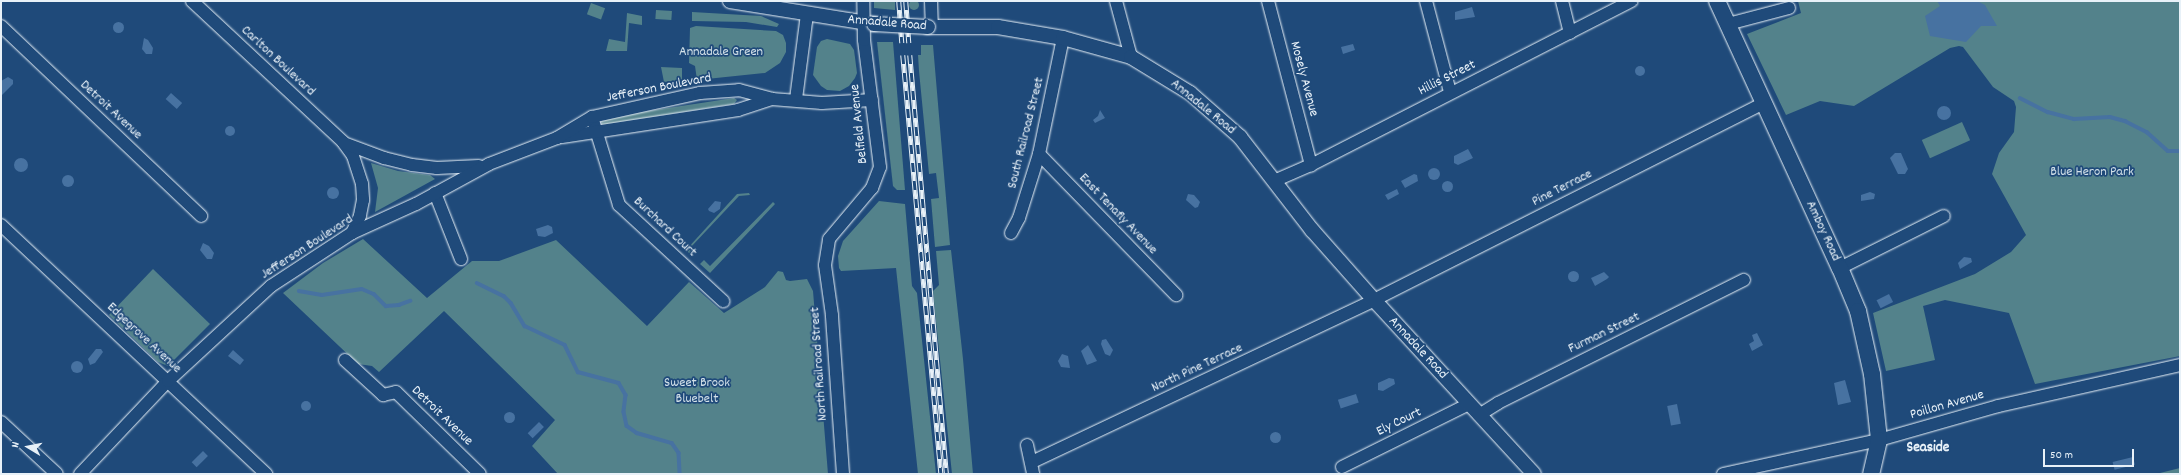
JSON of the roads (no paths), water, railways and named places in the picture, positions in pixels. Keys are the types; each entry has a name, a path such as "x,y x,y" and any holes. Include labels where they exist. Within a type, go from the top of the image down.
{"main road":[{"name":"Amboy Road","path":"1717,1 1840,268 1858,312 1866,342 1879,440 1871,474"}],"street":[{"name":"Carlton Boulevard","path":"192,1 343,142 353,156 362,184 360,216 352,233"},
{"name":"Annadale Road","path":"730,1 752,3 807,14 868,23 930,27 998,27 1063,38 1132,57 1167,78 1216,114 1240,137 1312,230 1374,300 1534,474"},
{"name":"Belfield Avenue","path":"826,253 829,239 878,178 880,167 872,100 868,23 863,1"},
{"path":"930,27 931,1"},
{"path":"1116,1 1132,57"},
{"name":"Mosely Avenue","path":"1268,1 1311,165"},
{"path":"1426,1 1450,92"},
{"path":"1562,1 1570,33"},
{"name":"Hillis Street","path":"1274,181 1311,165 1450,92 1632,1"},
{"path":"1728,24 1789,8"},
{"path":"796,99 807,14"},
{"name":"Detroit Avenue","path":"1,26 201,216"},
{"name":"South Railroad Street","path":"1011,233 1020,218 1039,154 1063,38"},
{"name":"Jefferson Boulevard","path":"80,474 168,381 271,286 352,233 435,193 489,164 557,138 592,117 700,93 739,90 772,99 796,99 826,103 872,100"},
{"name":"Jefferson Boulevard","path":"557,138 597,134 738,110 772,99"},
{"name":"Pine Terrace","path":"1374,300 1764,103"},
{"name":"Burchard Court","path":"592,117 619,205 723,302"},
{"name":"Carlton Boulevard","path":"343,142 384,158 412,165 437,168 472,167 489,164"},
{"name":"East Tenafly Avenue","path":"1039,154 1176,295"},
{"path":"435,193 461,259"},
{"path":"1840,268 1944,216"},
{"name":"Edgegrove Avenue","path":"1,225 266,474"},
{"name":"North Railroad Street","path":"826,253 843,474"},
{"name":"Furman Street","path":"1480,415 1506,399 1744,280"},
{"name":"North Pine Terrace","path":"1033,468 1374,300"},
{"name":"Detroit Avenue","path":"345,360 383,395 396,392 480,474"},
{"name":"Poillon Avenue","path":"1723,474 1879,440 1998,406 2180,366"},
{"name":"Ely Court","path":"1342,467 1469,404"},
{"path":"1,422 56,474"},
{"path":"1027,445 1033,468"}],"water":[{"path":"1937,1 1977,1 1985,5 1997,26 1981,26 1966,42 1930,36 1925,16 1940,6"},
{"path":"1472,7 1475,17 1455,20 1455,12"},
{"path":"118,21 122,23 124,27 122,31 118,33 114,31 112,27 114,23"},
{"path":"144,38 148,40 153,48 152,54 146,54 142,49"},
{"path":"1353,44 1355,50 1343,54 1341,47"},
{"path":"1638,66 1642,66 1644,67 1644,75 1638,76 1635,73 1635,69"},
{"path":"8,77 13,80 13,84 1,96 1,81"},
{"path":"171,93 182,103 177,109 166,99"},
{"path":"1941,106 1947,106 1951,110 1951,116 1947,120 1941,120 1937,116 1937,110"},
{"path":"1100,110 1105,118 1095,123 1093,120 1098,116"},
{"path":"228,126 232,126 234,127 234,135 228,136 225,133 225,129"},
{"path":"1468,149 1473,158 1458,165 1454,163 1454,156"},
{"path":"1895,153 1901,153 1908,169 1905,174 1898,174 1890,158"},
{"path":"18,158 24,158 28,162 28,168 24,172 18,172 14,168 14,162"},
{"path":"1434,168 1438,170 1440,174 1438,178 1434,180 1430,178 1428,174 1430,170"},
{"path":"1414,174 1417,175 1418,181 1405,188 1401,181"},
{"path":"68,175 72,177 74,181 72,185 68,187 64,185 62,181 64,177"},
{"path":"1445,181 1449,181 1451,182 1451,190 1445,191 1442,188 1442,184"},
{"path":"331,187 335,187 339,193 335,199 331,199 327,195 327,191"},
{"path":"1397,189 1399,194 1388,200 1385,195"},
{"path":"1870,192 1875,194 1874,199 1861,201 1861,195"},
{"path":"1188,194 1194,195 1200,202 1198,207 1195,208 1186,200"},
{"path":"715,201 721,202 720,209 714,213 708,209"},
{"path":"548,225 552,227 553,233 545,237 538,236 536,229"},
{"path":"203,243 209,246 214,253 212,259 207,259 200,250"},
{"path":"1964,257 1971,258 1972,262 1960,269 1958,263"},
{"path":"1573,270 1577,272 1579,276 1577,280 1573,282 1569,280 1567,276 1569,272"},
{"path":"1604,272 1609,277 1595,286 1591,278"},
{"path":"1889,294 1893,302 1881,308 1877,300"},
{"path":"1757,333 1763,345 1752,351 1749,344 1754,341 1752,335"},
{"path":"1106,339 1113,350 1110,356 1105,354 1101,344 1102,340"},
{"path":"1088,345 1097,361 1087,365 1081,351"},
{"path":"96,349 101,349 103,352 95,363 90,365 88,359"},
{"path":"233,350 244,360 240,365 228,356"},
{"path":"1062,354 1068,356 1070,368 1061,367 1058,361"},
{"path":"75,361 79,361 83,367 79,373 75,373 71,369 71,365"},
{"path":"1389,378 1394,379 1395,384 1383,391 1378,390 1378,383"},
{"path":"1845,380 1851,402 1838,405 1834,383"},
{"path":"1356,394 1359,403 1341,408 1338,400"},
{"path":"304,401 308,401 310,402 310,410 304,411 301,408 301,404"},
{"path":"1677,404 1681,424 1671,426 1667,406"},
{"path":"507,412 511,412 513,413 513,421 507,422 504,419 504,415"},
{"path":"539,422 544,427 533,438 528,433"},
{"path":"1273,432 1277,432 1279,433 1279,441 1273,442 1270,439 1270,435"},
{"path":"203,451 208,456 197,467 192,462"},
{"path":"2133,457 2135,465 2115,470 2113,462"}],"waterway":[{"path":"2020,98 2048,112 2074,119 2110,117 2125,121 2147,132 2168,151 2180,151"},
{"path":"477,283 504,296 511,303 525,326 565,345 578,372 619,383 626,395 624,412 627,426 637,433 672,443 679,453 680,474"},
{"path":"299,291 322,295 362,289 374,294 386,306 399,305 410,301"}],"railway":[{"path":"899,1 902,43"},
{"path":"906,1 909,43"},
{"path":"903,55 941,474"},
{"path":"910,55 947,474"}],"district":[{"name":"Seaside","path":"1928,449"}],"park label":[{"name":"Annadale Green","path":"721,52"},
{"name":"Blue Heron Park","path":"2092,172"},
{"name":"Sweet Brook Bluebelt","path":"697,392"}]}
